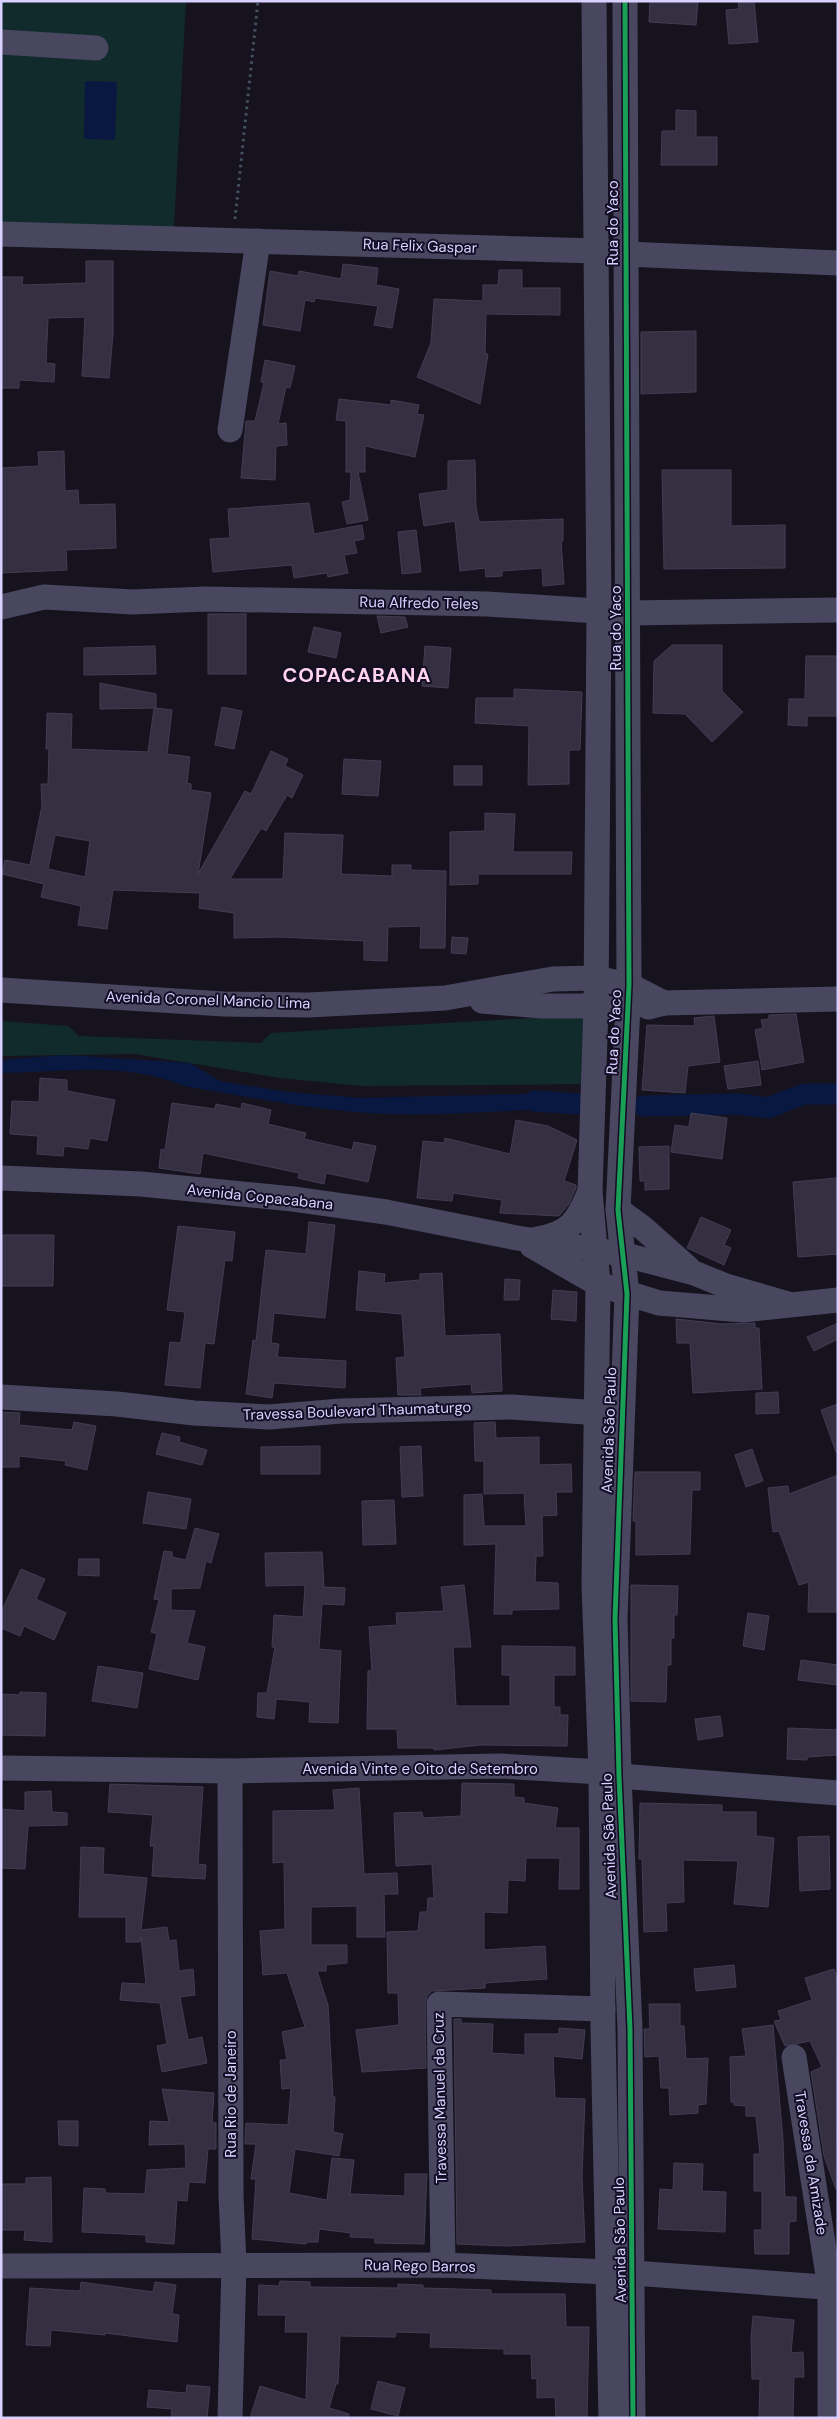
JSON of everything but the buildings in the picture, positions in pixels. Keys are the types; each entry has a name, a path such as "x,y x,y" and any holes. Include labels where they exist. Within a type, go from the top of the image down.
{"street":[{"name":"Rua do Yaco","path":"594,1 599,611 596,1006 590,1191 597,1251"},
{"name":"Rua do Yaco","path":"622,1254 618,1210 629,985 629,613 625,254 625,1"},
{"path":"1,42 96,48"},
{"name":"Rua Felix Gaspar","path":"1,234 596,251 625,254 838,263"},
{"path":"230,430 258,241"},
{"name":"Rua Alfredo Teles","path":"1,607 44,597 133,602 205,599 477,604 629,613 838,610"},
{"name":"Avenida Coronel Mancio Lima","path":"1,990 234,1004 308,1005 445,998 554,979 595,978 629,985 664,1003"},
{"name":"Avenida Coronel Mancio Lima","path":"445,998 542,1006 596,1006 627,1012 664,1003 838,999"},
{"name":"Avenida Copacabana","path":"1,1178 141,1184 293,1199 386,1212 524,1239 622,1254 694,1273 726,1286 788,1304"},
{"path":"524,1239 567,1230 581,1214 590,1191"},
{"path":"618,1210 643,1228 694,1273"},
{"name":"Avenida Copacabana","path":"524,1239 598,1284 658,1303 743,1310 838,1300"},
{"name":"Avenida São Paulo","path":"597,1251 597,1413 605,1585 610,1774 630,2028 633,2418"},
{"name":"Avenida São Paulo","path":"605,1585 624,1414 624,1339 627,1294 622,1254"},
{"path":"624,1339 648,1314 672,1304"},
{"name":"Travessa Boulevard Thaumaturgo","path":"1,1397 117,1404 194,1413 269,1417 350,1411 512,1408 624,1414"},
{"name":"Avenida Vinte e Oito de Setembro","path":"1,1768 230,1771 500,1766 838,1793"},
{"name":"Rua Rio de Janeiro","path":"230,1771 231,2196 234,2264 230,2418"},
{"name":"Avenida São Paulo","path":"610,1774 603,2019 611,2418"},
{"name":"Travessa Manuel da Cruz","path":"443,2265 439,2004 603,2019"},
{"path":"603,2019 630,2028"},
{"name":"Travessa da Amizade","path":"794,2057 834,2288 830,2418"},
{"name":"Rua Rego Barros","path":"1,2266 443,2265 632,2273 834,2288"}],"path":[{"path":"233,240 258,1"}],"green space":[{"path":"1,1 186,1 174,227 1,222"},
{"path":"586,1015 588,1084 361,1086 280,1078 135,1054 1,1056 1,1021 68,1026 79,1036 261,1043 271,1033"}],"water":[{"path":"85,81 117,82 115,140 84,139"},
{"path":"64,1055 190,1063 220,1081 287,1092 362,1098 564,1093 562,1108 465,1113 392,1114 345,1111 276,1102 184,1086 140,1073 71,1070 1,1073 1,1060"}],"waterway":[{"path":"643,1106 738,1104 768,1108 804,1094 838,1094"},
{"path":"535,1101 579,1104"}],"cycle path":[{"path":"625,1 629,985 618,1210 627,1294 615,1619 619,1776 630,2029 633,2418"}],"district":[{"name":"COPACABANA","path":"357,675"}]}
